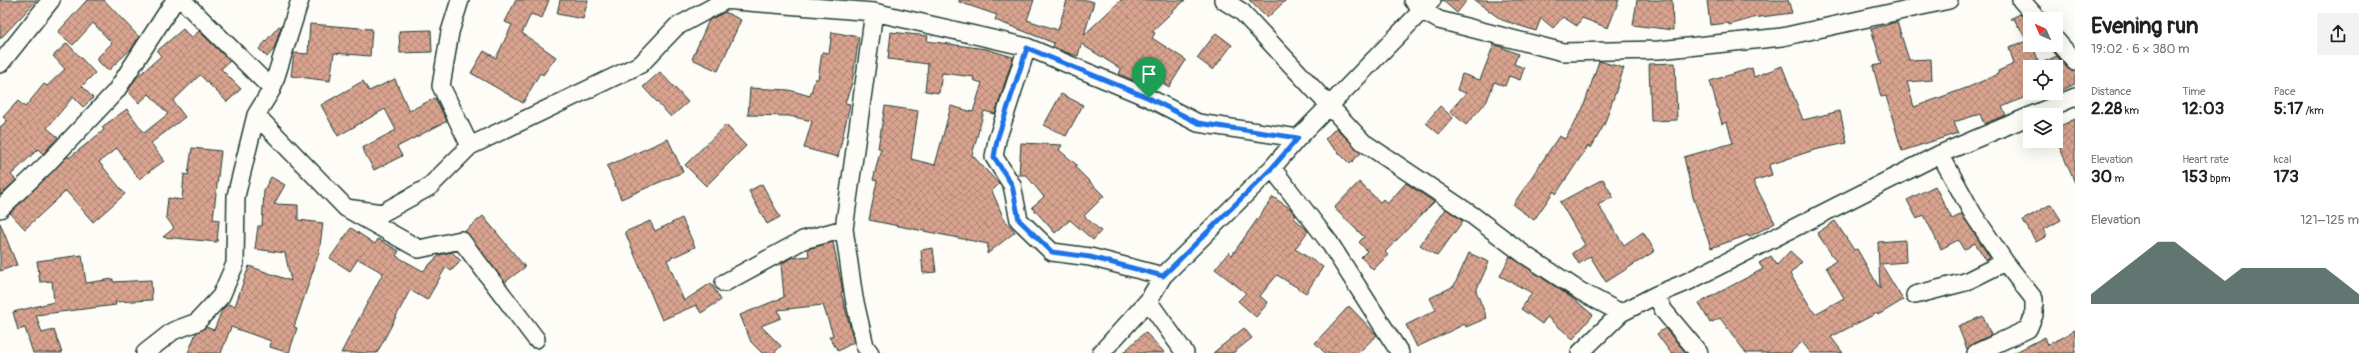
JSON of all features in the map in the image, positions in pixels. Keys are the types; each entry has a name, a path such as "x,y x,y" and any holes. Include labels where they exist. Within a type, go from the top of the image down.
{"street":[{"path":"0,64 51,0"},
{"path":"0,209 48,163 116,91 175,0"},
{"path":"182,0 272,89"},
{"path":"145,353 173,331 197,322 221,296 235,264 236,196 256,115 272,89 300,0"},
{"path":"460,0 450,32 442,86 470,146"},
{"path":"346,208 382,213 429,187 470,146 641,64 676,27 724,0 874,12 1027,48 1149,98 1198,123 1298,138"},
{"path":"1223,0 1242,12 1363,142 1472,215 1525,255 1580,291 1621,313"},
{"path":"1101,353 1148,301 1163,276 1272,168 1423,4 1440,20 1563,52 1659,50 1782,37 1949,0"},
{"path":"2021,0 2032,12"},
{"path":"870,353 866,346 854,298 844,229 874,12"},
{"path":"1027,48 997,140 994,157 1012,185 1019,220 1052,252 1090,257 1163,276"},
{"path":"2063,48 2075,62"},
{"path":"2048,108 2075,97"},
{"path":"256,115 346,208 419,249 461,240 536,339"},
{"path":"1580,353 1621,313 1656,295 1687,282 1940,154 2023,118"},
{"path":"1940,154 1973,214 2005,262 2034,299 2034,315 2028,329 1976,353"},
{"path":"1272,168 1329,242 1400,353"},
{"path":"724,283 803,240 844,229"},
{"path":"1915,295 1965,282 2005,262"},
{"path":"1656,295 1664,311 1699,353"},
{"path":"1148,301 1185,353"}],"building":[{"path":"0,0 37,0 0,39"},
{"path":"87,0 104,0 139,37 132,48 108,71 96,59 112,43 93,23 73,45 58,32"},
{"path":"516,0 549,0 542,18 531,14 522,33 556,57 543,75 540,73 523,103 471,73 484,51 496,58 512,25 505,22"},
{"path":"560,0 588,0 583,19 557,14"},
{"path":"959,0 1034,0 1027,20 1058,30 1067,0 1087,0 1094,2 1084,35 1121,0 1185,0 1152,31 1155,33 1152,38 1186,60 1169,87 1140,68 1133,80 1119,74 1121,69 1081,44 1078,56 1068,53 1053,47 1054,43 995,20 997,15 959,2"},
{"path":"1249,0 1286,0 1267,18"},
{"path":"1442,0 1467,0 1457,13"},
{"path":"1474,0 1619,0 1608,28 1582,18 1577,26 1563,17 1553,28 1541,18 1536,31 1502,20"},
{"path":"1637,0 1672,0 1673,30 1633,25"},
{"path":"1707,0 1788,0 1792,13 1753,18 1729,25 1729,23 1710,25"},
{"path":"725,12 741,20 718,71 692,59 709,20"},
{"path":"2020,14 2023,17 2023,34 2014,19 2010,19"},
{"path":"1897,22 1909,60 1931,59 1932,80 1907,82 1914,107 1969,87 1998,74 1998,71 2014,64 2009,47 2023,42 2023,52 2035,52 2038,60 2023,60 2023,98 2002,107 2006,115 1984,124 1980,114 1954,122 1958,133 1902,151 1886,96 1881,97 1873,66 1882,64 1871,29"},
{"path":"310,24 372,29 370,56 334,53 330,81 291,76 294,53 308,54"},
{"path":"279,26 281,27 274,49 267,57 259,49"},
{"path":"183,29 191,38 199,31 230,61 221,69 241,89 227,102 200,75 173,101 185,117 151,143 164,161 139,179 117,148 99,162 125,194 93,222 66,191 25,229 10,213 68,156 69,158 104,130 102,127 127,109 144,133 168,114 149,94 139,103 128,91 136,78 161,56 157,51"},
{"path":"431,30 432,52 400,53 399,31"},
{"path":"832,32 859,37 852,83 845,103 850,104 838,157 804,148 812,121 789,116 748,115 750,88 789,90 810,96 815,79 818,79 822,52 829,53"},
{"path":"891,32 928,36 927,41 986,49 1013,57 995,114 984,111 972,155 999,184 992,191 1004,219 1015,232 987,254 988,244 869,220 877,181 873,180 881,148 878,148 885,106 918,111 911,159 935,165 951,106 973,112 982,83 973,80 974,77 942,73 939,93 925,91 928,64 888,59"},
{"path":"1216,33 1232,45 1213,70 1197,58"},
{"path":"67,43 95,73 82,86 93,98 83,107 73,97 47,128 58,137 43,154 38,149 11,175 16,180 0,195 0,127 7,121 3,117 18,101 25,107 44,84 47,86 65,69 53,56"},
{"path":"1494,44 1518,54 1514,64 1524,68 1520,80 1509,76 1505,86 1494,82 1487,101 1466,125 1450,111 1466,93 1457,90 1462,74 1480,80"},
{"path":"2057,56 2060,60 2048,60"},
{"path":"1599,61 1624,68 1604,125 1591,148 1588,146 1556,194 1554,191 1534,220 1513,205 1559,136 1565,139 1583,108"},
{"path":"1675,63 1677,120 1651,121 1649,64"},
{"path":"2063,63 2068,69 2075,72 2075,84 2063,90"},
{"path":"1782,66 1803,120 1840,111 1847,143 1814,150 1769,165 1772,175 1753,181 1775,223 1749,237 1748,235 1711,248 1693,197 1684,157 1733,143 1727,122 1722,124 1710,81 1752,68 1754,77"},
{"path":"660,72 688,102 671,117 643,87"},
{"path":"395,79 409,111 435,98 447,121 397,147 402,156 374,170 362,148 396,130 385,109 338,136 321,105 363,81 369,91"},
{"path":"1061,94 1083,105 1066,136 1044,125"},
{"path":"1440,106 1453,118 1439,134 1426,123"},
{"path":"2075,119 2075,183 2060,148 2063,148 2063,125"},
{"path":"726,125 746,146 706,186 685,165"},
{"path":"1336,128 1361,153 1350,164 1325,139"},
{"path":"668,139 683,172 621,199 607,166"},
{"path":"1021,143 1062,145 1059,150 1077,165 1075,167 1104,196 1084,216 1101,231 1093,240 1070,220 1055,233 1032,207 1044,197 1026,175 1019,175"},
{"path":"192,148 221,151 213,219 219,220 217,242 163,237 174,228 166,217 168,198 182,200 184,174 188,175"},
{"path":"271,177 285,185 274,204 298,205 298,220 323,223 319,253 294,327 297,328 289,353 270,347 271,341 231,327 221,353 188,353 196,333 206,327 214,330 222,310 228,304 235,306 249,266 291,281 285,253 255,249 258,226 262,226 264,190"},
{"path":"1603,179 1613,197 1598,205 1624,245 1643,232 1655,251 1606,282 1590,256 1579,264 1572,253 1585,245 1560,202"},
{"path":"1359,182 1380,202 1383,199 1387,204 1406,183 1434,202 1385,252 1388,255 1373,270 1361,257 1367,251 1359,242 1364,237 1334,208"},
{"path":"762,184 780,217 767,224 749,191"},
{"path":"1935,186 1952,219 1962,214 1990,258 1986,260 1975,243 1964,250 1958,240 1941,249 1924,215 1917,219 1907,200"},
{"path":"1273,197 1291,209 1296,216 1294,218 1308,231 1295,249 1323,267 1306,293 1277,275 1260,296 1268,303 1256,317 1238,301 1246,293 1215,269 1229,252 1232,255"},
{"path":"2051,204 2061,220 2043,230 2047,236 2036,242 2023,220"},
{"path":"1446,209 1463,221 1437,256 1420,245"},
{"path":"483,216 525,267 505,282 465,231"},
{"path":"682,218 695,247 667,260 684,301 711,283 721,300 701,313 696,305 662,320 625,232 650,221 655,231"},
{"path":"1835,221 1854,250 1857,249 1880,289 1878,242 1905,240 1906,262 1881,264 1903,300 1878,315 1877,313 1831,337 1843,353 1811,353 1802,342 1790,353 1746,353 1720,318 1710,323 1699,303 1763,269 1759,263 1771,256 1777,265 1790,251 1802,262 1790,274 1815,314 1844,298 1826,267 1836,261 1817,233"},
{"path":"0,223 17,265 0,271"},
{"path":"351,228 375,244 378,239 399,251 396,256 423,271 439,255 452,252 461,261 451,271 446,267 427,300 410,290 377,353 341,353 383,273 358,259 350,271 330,258"},
{"path":"833,242 843,292 841,292 854,342 838,351 829,337 833,335 823,305 778,310 781,318 761,326 781,346 774,353 762,353 751,342 740,315 784,297 781,264 791,258 809,256 808,249"},
{"path":"933,248 936,272 923,273 921,250"},
{"path":"1469,253 1489,262 1476,291 1487,318 1466,327 1465,324 1417,347 1406,325 1436,310 1430,298 1454,286"},
{"path":"82,255 86,283 113,279 113,282 151,280 152,300 115,302 116,305 36,315 42,333 54,330 62,353 33,353 25,328 18,330 13,312 54,302 52,281 40,282 37,261"},
{"path":"1510,256 1575,300 1593,315 1573,339 1547,317 1542,324 1521,309 1532,293 1500,276"},
{"path":"1349,306 1377,335 1358,353 1325,353 1315,343"},
{"path":"1983,316 1991,335 1972,344 1967,349 1958,326"},
{"path":"1244,328 1252,338 1233,353 1213,353"},
{"path":"1665,328 1686,353 1671,353 1657,334"},
{"path":"2075,330 2075,353 2014,353 2045,337 2048,345"},
{"path":"1145,332 1165,353 1123,353"}],"route":[{"path":"1027,48 1149,98 1198,123 1239,128 1255,133 1298,138 1272,168 1163,276 1090,257 1052,252 1043,245 1019,220 1012,185 994,157 997,140 1027,48"}]}
